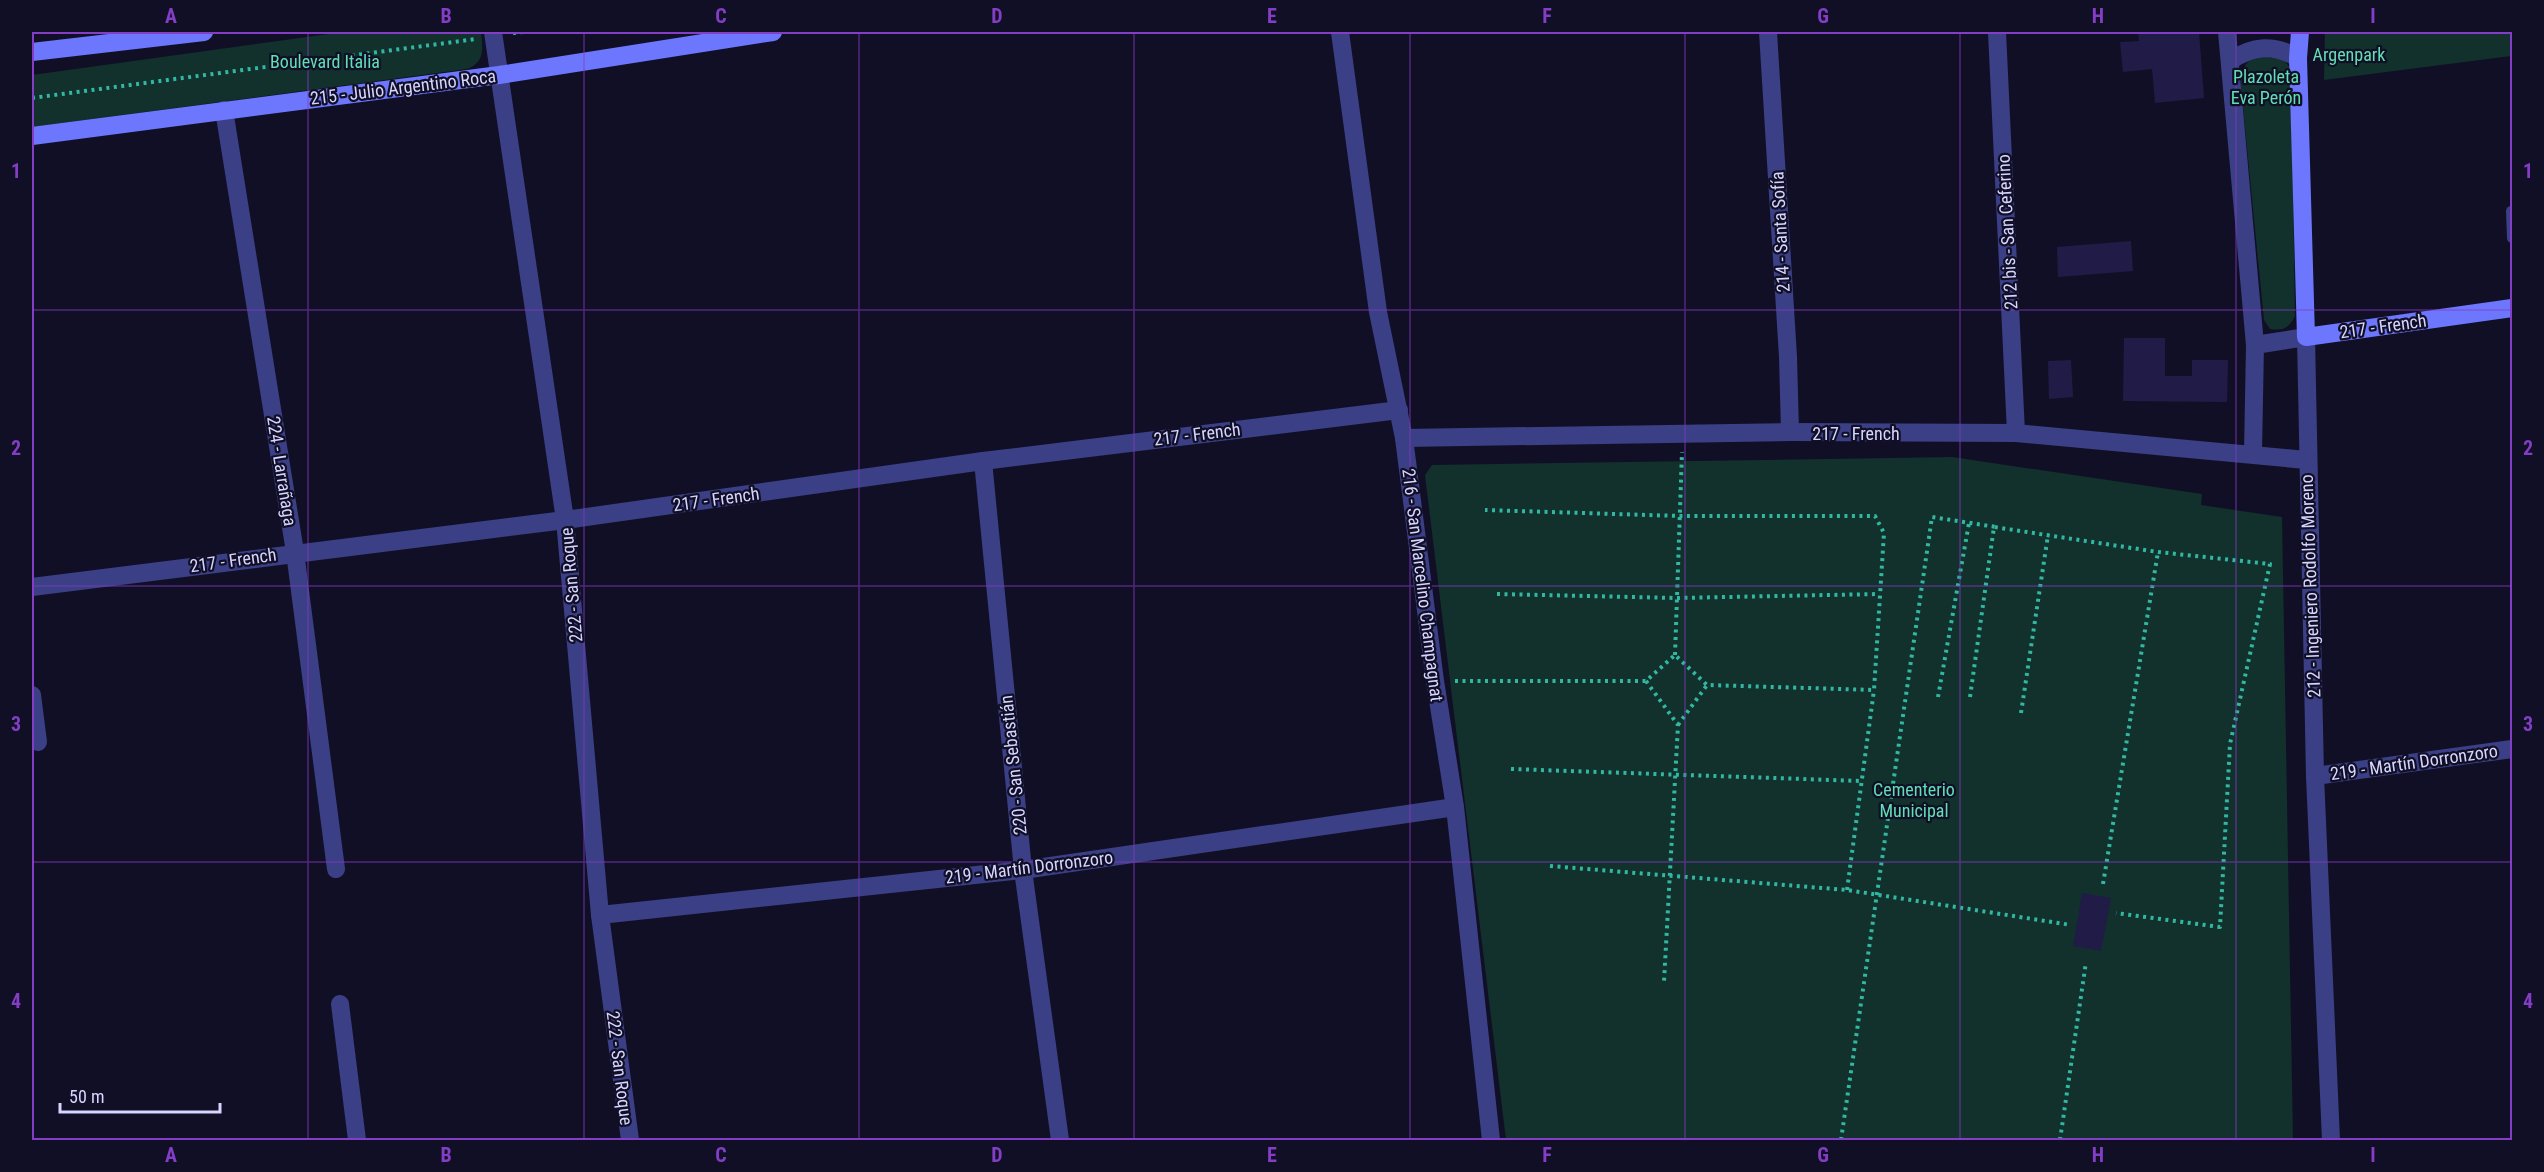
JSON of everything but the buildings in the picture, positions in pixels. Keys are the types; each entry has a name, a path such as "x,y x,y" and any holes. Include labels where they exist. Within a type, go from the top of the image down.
{"street":[{"path":"32,52 204,32"},
{"name":"215 - Julio Argentino Roca","path":"32,136 499,75 773,32"},
{"name":"216 - San Marcelino Champagnat","path":"1340,32 1378,312 1404,438 1435,681 1455,807 1491,1140"},
{"name":"214 - Santa Sofía","path":"1768,32 1788,357 1790,432"},
{"name":"212 bis - San Ceferino","path":"1997,32 2016,433"},
{"path":"2227,32 2255,345 2253,453"},
{"name":"212 - Ingeniero Rodolfo Moreno","path":"2300,32 2298,58 2306,337 2306,460 2315,776 2331,1140"},
{"name":"222 - San Roque","path":"494,34 565,520 600,915 630,1140"},
{"path":"2230,61 2243,52 2260,47 2284,50 2298,58"},
{"name":"224 - Larrañaga","path":"224,110 295,552 336,869"},
{"name":"217 - French","path":"2255,345 2512,308"},
{"name":"217 - French","path":"32,587 295,552 565,520 983,461 1399,410"},
{"name":"217 - French","path":"1404,438 1790,432 2016,433 2253,453 2306,460"},
{"name":"220 - San Sebastián","path":"983,461 1023,870 1060,1140"},
{"path":"32,695 38,742"},
{"name":"219 - Martín Dorronzoro","path":"2315,776 2512,748"},
{"name":"219 - Martín Dorronzoro","path":"600,915 1023,870 1455,807"},
{"path":"340,1004 357,1140"}],"lane":[{"path":"2511,211 2512,238"}],"path":[{"path":"32,98 494,34 524,32"},
{"path":"1435,681 1646,681 1675,655 1683,434"},
{"path":"1485,510 1680,516 1875,516 1884,533 1874,690 1847,890"},
{"path":"1841,1140 1932,517 2001,528"},
{"path":"1938,698 1969,523"},
{"path":"1970,698 1994,527 2158,552 2270,564 2230,744 2220,927 2116,913"},
{"path":"2021,713 2048,535"},
{"path":"2103,884 2158,552"},
{"path":"1497,594 1677,598 1879,594"},
{"path":"1675,655 1707,685 1874,690"},
{"path":"1646,681 1678,724"},
{"path":"1664,982 1678,724 1707,685"},
{"path":"1511,770 1676,777 1862,781"},
{"path":"1550,866 1847,890 2071,924"},
{"path":"2060,1140 2086,962"}],"green space":[{"name":"Boulevard Italia","path":"343,32 481,32 482,54 477,63 467,69 32,127 32,75"},
{"name":"Argenpark","path":"2325,32 2512,32 2512,63 2511,56 2324,80"},
{"name":"Plazoleta Eva Perón","path":"2258,55 2284,60 2291,69 2295,316 2286,328 2279,330 2270,329 2264,320 2241,87 2244,68"},
{"name":"Cementerio Municipal","path":"1952,457 2202,494 2201,505 2282,517 2293,1140 1506,1140 1425,475 1432,465"}]}
